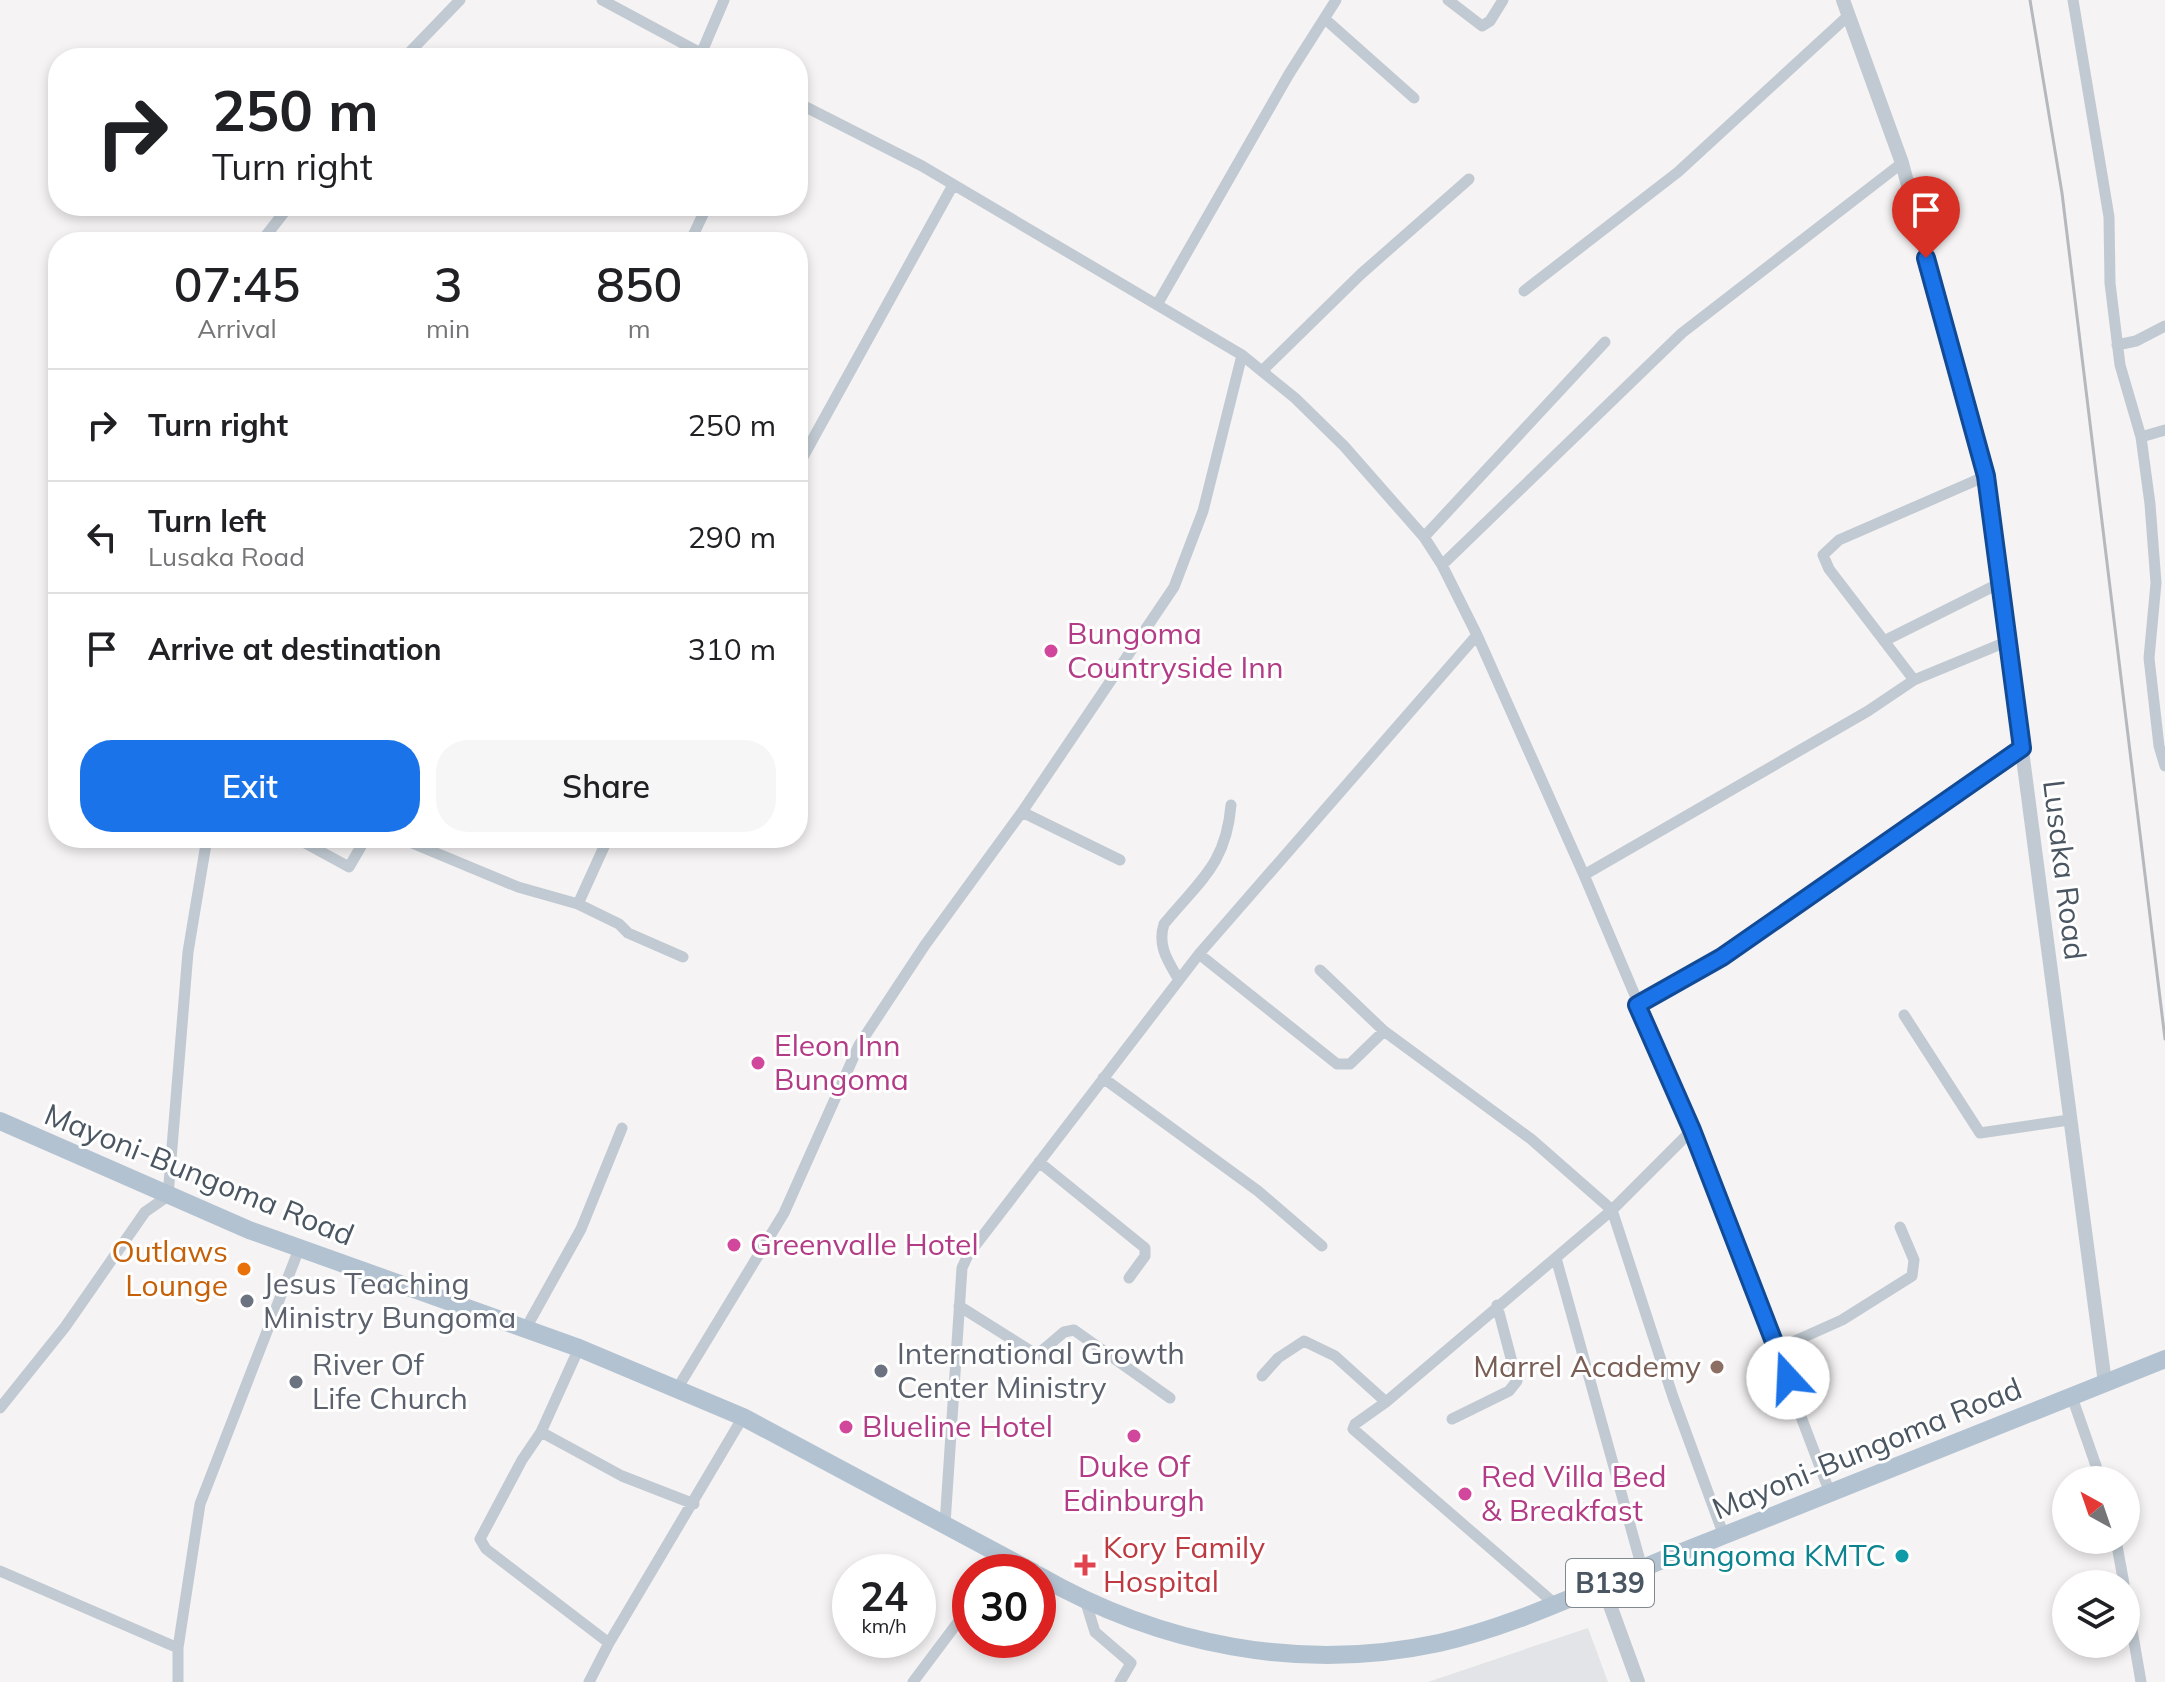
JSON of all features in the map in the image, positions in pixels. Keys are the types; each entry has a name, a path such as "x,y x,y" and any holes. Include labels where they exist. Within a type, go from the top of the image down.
{"main road":[{"name":"Mayoni-Bungoma Road","path":"0,1121 168,1196 299,1249 579,1348 743,1417 1002,1554"},
{"name":"Mayoni-Bungoma Road","path":"1056,1585 1086,1603 1169,1634 1225,1647 1337,1655 1439,1643 1494,1628 1603,1586 2165,1359"}],"street":[{"path":"414,48 460,0"},
{"path":"602,0 691,48"},
{"path":"709,48 724,0"},
{"path":"1158,303 1289,74 1336,0"},
{"path":"1448,0 1482,26 1490,21 1503,0"},
{"name":"Lusaka Road","path":"1843,0 1902,163 1986,476 2105,1383"},
{"path":"2073,0 2109,217 2109,263 2117,345 2141,437 2160,581 2149,658 2159,746 2165,766"},
{"path":"1524,291 1678,172 1849,15"},
{"path":"1325,19 1414,98"},
{"path":"808,108 953,185 1242,355 1344,446 1424,537 1442,565 1477,635 1584,875 1692,1130 1830,1493"},
{"path":"1442,565 1682,333 1804,235 1902,163"},
{"path":"1262,371 1361,274 1469,179"},
{"path":"808,448 953,185"},
{"path":"269,232 281,216"},
{"path":"2117,345 2136,341 2165,326"},
{"path":"1424,537 1605,342"},
{"path":"677,1389 784,1213 859,1045 1174,587 1203,511 1242,355"},
{"path":"2141,437 2165,430"},
{"path":"1914,680 1829,569 1823,555 1833,542 1986,476"},
{"path":"1884,641 2000,583"},
{"path":"945,1524 962,1268 968,1255 1199,954 1477,635"},
{"path":"1584,875 1868,711 1914,680 2006,642"},
{"path":"1637,1005 1722,957 2022,748"},
{"path":"1179,980 1164,954 1161,933 1164,924 1212,871 1229,835 1231,805"},
{"path":"1022,812 1120,860"},
{"path":"0,1408 65,1327 145,1212 168,1196 188,952 205,848"},
{"path":"314,848 349,867 360,848"},
{"path":"424,848 518,887 578,904 619,924 628,933 683,957"},
{"path":"578,904 603,848"},
{"path":"1199,954 1337,1064 1350,1064 1384,1031"},
{"path":"1320,970 1384,1031 1531,1139 1612,1210 1673,1397 1724,1536"},
{"path":"1904,1015 1980,1133 2069,1120"},
{"path":"1103,1078 1258,1191 1322,1246"},
{"path":"526,1328 581,1229 622,1128"},
{"path":"1555,1604 1355,1434 1355,1424 1386,1402 1612,1210 1692,1130"},
{"path":"1039,1162 1145,1248 1145,1256 1129,1278"},
{"path":"1777,1349 1842,1320 1912,1276 1914,1260 1900,1227"},
{"path":"178,1682 178,1648 200,1504 299,1249"},
{"path":"1556,1258 1642,1568"},
{"path":"1452,1419 1509,1391 1517,1381 1497,1305"},
{"path":"959,1306 1037,1355 1071,1329 1170,1398"},
{"path":"1262,1376 1278,1358 1304,1341 1335,1356 1386,1402"},
{"path":"579,1348 541,1432 482,1533 481,1545 609,1643"},
{"path":"2072,1397 2096,1466"},
{"path":"589,1682 743,1417"},
{"path":"541,1432 622,1476 694,1504"},
{"path":"0,1571 178,1648"},
{"path":"1603,1586 1638,1682"},
{"path":"1086,1603 1095,1632 1131,1663 1120,1682"},
{"path":"913,1682 952,1630"},
{"path":"2137,1658 2141,1682"}],"shaded area":[{"path":"1588,1628 1608,1682 1428,1682"}],"railway":[{"path":"2030,0 2062,193 2165,1039"}],"place":[{"name":"Bungoma Countryside Inn","path":"1051,651"},
{"name":"Eleon Inn Bungoma","path":"758,1063"},
{"name":"Greenvalle Hotel","path":"734,1245"},
{"name":"Outlaws Lounge","path":"244,1269"},
{"name":"Jesus Teaching Ministry Bungoma","path":"247,1301"},
{"name":"Marrel Academy","path":"1717,1367"},
{"name":"International Growth Center Ministry","path":"881,1371"},
{"name":"River Of Life Church","path":"296,1382"},
{"name":"Blueline Hotel","path":"846,1427"},
{"name":"Duke Of Edinburgh","path":"1134,1436"},
{"name":"Red Villa Bed & Breakfast","path":"1465,1494"},
{"name":"Bungoma KMTC","path":"1902,1556"},
{"name":"Kory Family Hospital","path":"1085,1565"}],"route":[{"path":"1788,1378 1692,1130 1637,1005 1722,957 2022,748 1986,476 1926,258"}]}
